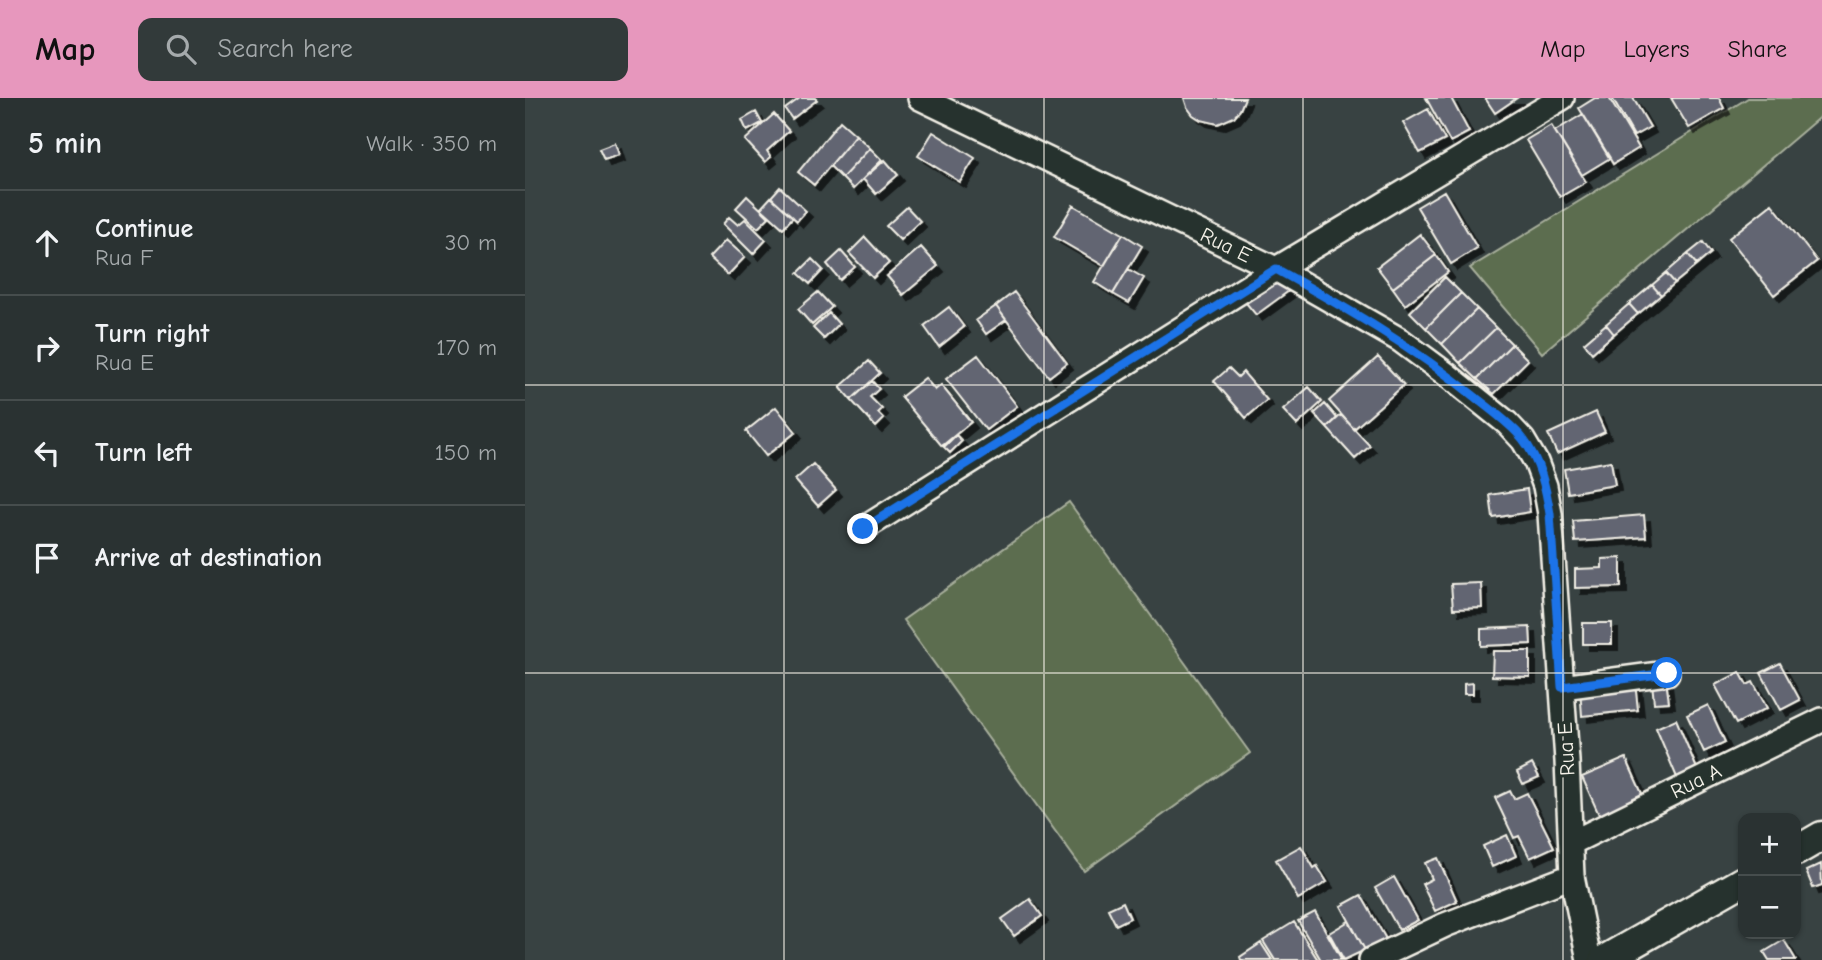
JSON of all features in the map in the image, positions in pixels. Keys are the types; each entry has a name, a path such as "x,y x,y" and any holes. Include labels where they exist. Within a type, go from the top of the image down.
{"main road":[{"path":"1801,848 1822,836"},
{"path":"1604,960 1738,884"}],"street":[{"name":"Rua E","path":"920,98 1276,269 1416,351 1507,423 1523,440 1536,462 1545,486 1550,514 1572,876 1589,960"},
{"path":"863,529 1276,269 1562,98"},
{"path":"1562,687 1667,673"},
{"name":"Rua A","path":"1571,843 1822,720"},
{"path":"1371,960 1445,925 1572,876"}],"green space":[{"path":"1748,98 1822,98 1822,115 1542,353 1470,268"},
{"path":"1069,502 1250,753 1084,871 903,620"}],"building":[{"path":"800,98 817,100 792,119 785,109"},
{"path":"1184,98 1245,98 1234,117 1218,124 1193,115"},
{"path":"1426,98 1451,98 1469,132 1450,142"},
{"path":"1485,98 1517,98 1495,113"},
{"path":"1595,98 1609,98 1639,148 1613,164 1579,108"},
{"path":"1612,98 1633,98 1650,127 1634,136"},
{"path":"1671,98 1719,98 1724,108 1689,128"},
{"path":"1428,109 1445,140 1420,153 1403,123"},
{"path":"756,112 762,123 747,131 742,120"},
{"path":"774,114 789,131 767,151 771,157 765,162 745,140"},
{"path":"1583,114 1610,158 1582,175 1555,131"},
{"path":"840,121 856,135 814,185 798,172"},
{"path":"1551,125 1586,182 1560,197 1526,140"},
{"path":"933,132 975,158 960,182 918,156"},
{"path":"856,135 870,148 842,178 830,166"},
{"path":"615,143 619,155 604,160 599,149"},
{"path":"870,148 882,160 853,189 842,178"},
{"path":"885,160 898,175 876,194 863,179"},
{"path":"780,187 806,211 797,221 771,197"},
{"path":"1444,191 1477,248 1451,264 1417,207"},
{"path":"747,196 769,217 758,228 736,208"},
{"path":"771,197 793,217 783,228 761,208"},
{"path":"1772,204 1817,261 1774,295 1729,238"},
{"path":"1073,205 1123,234 1104,266 1054,237"},
{"path":"907,207 920,221 900,240 886,226"},
{"path":"729,217 738,225 745,219 766,240 753,254 723,224"},
{"path":"1123,234 1142,246 1113,294 1094,282"},
{"path":"1420,234 1436,255 1393,288 1377,267"},
{"path":"865,237 889,263 873,278 849,253"},
{"path":"726,240 745,257 728,275 709,258"},
{"path":"1703,242 1711,253 1697,265 1688,254"},
{"path":"921,247 938,266 903,295 887,276"},
{"path":"841,251 855,267 840,280 827,264"},
{"path":"1688,254 1697,265 1675,283 1666,273"},
{"path":"1436,255 1448,272 1405,305 1393,288"},
{"path":"812,259 823,270 810,284 798,273"},
{"path":"1128,269 1144,278 1129,303 1113,294"},
{"path":"1666,273 1675,283 1661,295 1652,285"},
{"path":"1445,277 1461,293 1426,328 1410,312"},
{"path":"1279,281 1293,288 1256,315 1242,298"},
{"path":"1652,285 1661,295 1638,314 1629,304"},
{"path":"818,292 832,307 812,325 798,309"},
{"path":"1014,292 1067,363 1049,377 996,306"},
{"path":"1461,293 1477,309 1442,344 1426,328"},
{"path":"1629,304 1638,314 1614,334 1606,324"},
{"path":"996,306 1006,320 986,334 976,320"},
{"path":"949,307 964,327 939,347 924,326"},
{"path":"1477,309 1496,328 1460,363 1442,344"},
{"path":"829,313 839,324 824,339 813,328"},
{"path":"1606,324 1614,334 1592,353 1584,343"},
{"path":"1496,328 1512,344 1477,379 1460,363"},
{"path":"1512,344 1528,360 1494,394 1477,379"},
{"path":"978,355 1017,406 986,430 946,379"},
{"path":"1378,357 1404,385 1354,429 1329,401"},
{"path":"869,361 880,373 851,400 840,387"},
{"path":"1229,368 1238,377 1243,372 1267,400 1246,418 1214,381"},
{"path":"925,378 935,390 941,385 971,422 942,446 901,397"},
{"path":"872,381 879,389 870,397 882,409 878,413 884,419 876,427 851,400"},
{"path":"1309,387 1322,402 1297,425 1283,410"},
{"path":"1325,404 1337,418 1327,428 1314,414"},
{"path":"776,407 796,432 766,456 746,431"},
{"path":"1596,412 1605,432 1557,454 1548,434"},
{"path":"1341,415 1370,446 1355,459 1327,428"},
{"path":"956,435 962,441 950,453 944,447"},
{"path":"1611,461 1615,485 1568,493 1564,469"},
{"path":"813,464 836,490 818,506 795,480"},
{"path":"1527,489 1530,512 1493,518 1490,495"},
{"path":"1644,515 1646,537 1575,542 1573,521"},
{"path":"1621,558 1621,587 1575,588 1575,569 1602,568 1602,559"},
{"path":"1481,583 1482,608 1453,609 1451,584"},
{"path":"1583,623 1612,623 1612,644 1583,644"},
{"path":"1530,627 1531,644 1481,646 1481,629"},
{"path":"1493,651 1530,651 1530,677 1492,676"},
{"path":"1780,663 1800,700 1781,710 1761,673"},
{"path":"1740,672 1747,685 1753,682 1767,708 1736,724 1715,685"},
{"path":"1666,680 1669,702 1654,703 1652,682"},
{"path":"1635,682 1638,710 1582,716 1580,688"},
{"path":"1473,683 1473,694 1464,694 1464,684"},
{"path":"1708,705 1725,742 1704,752 1687,715"},
{"path":"1676,719 1698,771 1678,780 1656,728"},
{"path":"1626,758 1644,798 1600,817 1582,777"},
{"path":"1532,764 1539,777 1523,784 1517,772"},
{"path":"1510,791 1514,799 1527,793 1554,847 1530,858 1519,836 1514,838 1495,798"},
{"path":"1507,835 1516,856 1492,867 1483,846"},
{"path":"1301,846 1314,868 1317,866 1327,882 1298,899 1276,860"},
{"path":"1438,858 1457,901 1435,911 1422,884 1432,879 1425,863"},
{"path":"1821,864 1822,885 1813,888 1806,871"},
{"path":"1394,877 1418,920 1399,930 1375,888"},
{"path":"1361,895 1386,939 1365,950 1341,906"},
{"path":"1030,899 1042,916 1014,936 1002,919"},
{"path":"1123,902 1130,918 1116,925 1108,909"},
{"path":"1315,912 1342,960 1321,960 1298,921"},
{"path":"1349,921 1365,950 1344,960 1329,933"},
{"path":"1294,922 1318,960 1275,960 1263,941"},
{"path":"1784,940 1796,960 1769,960 1764,952"},
{"path":"1261,943 1272,960 1241,960 1240,957"}],"route":[{"path":"863,529 1276,269 1400,340 1507,423 1523,440 1536,462 1545,486 1550,514 1562,687 1667,673"}]}
